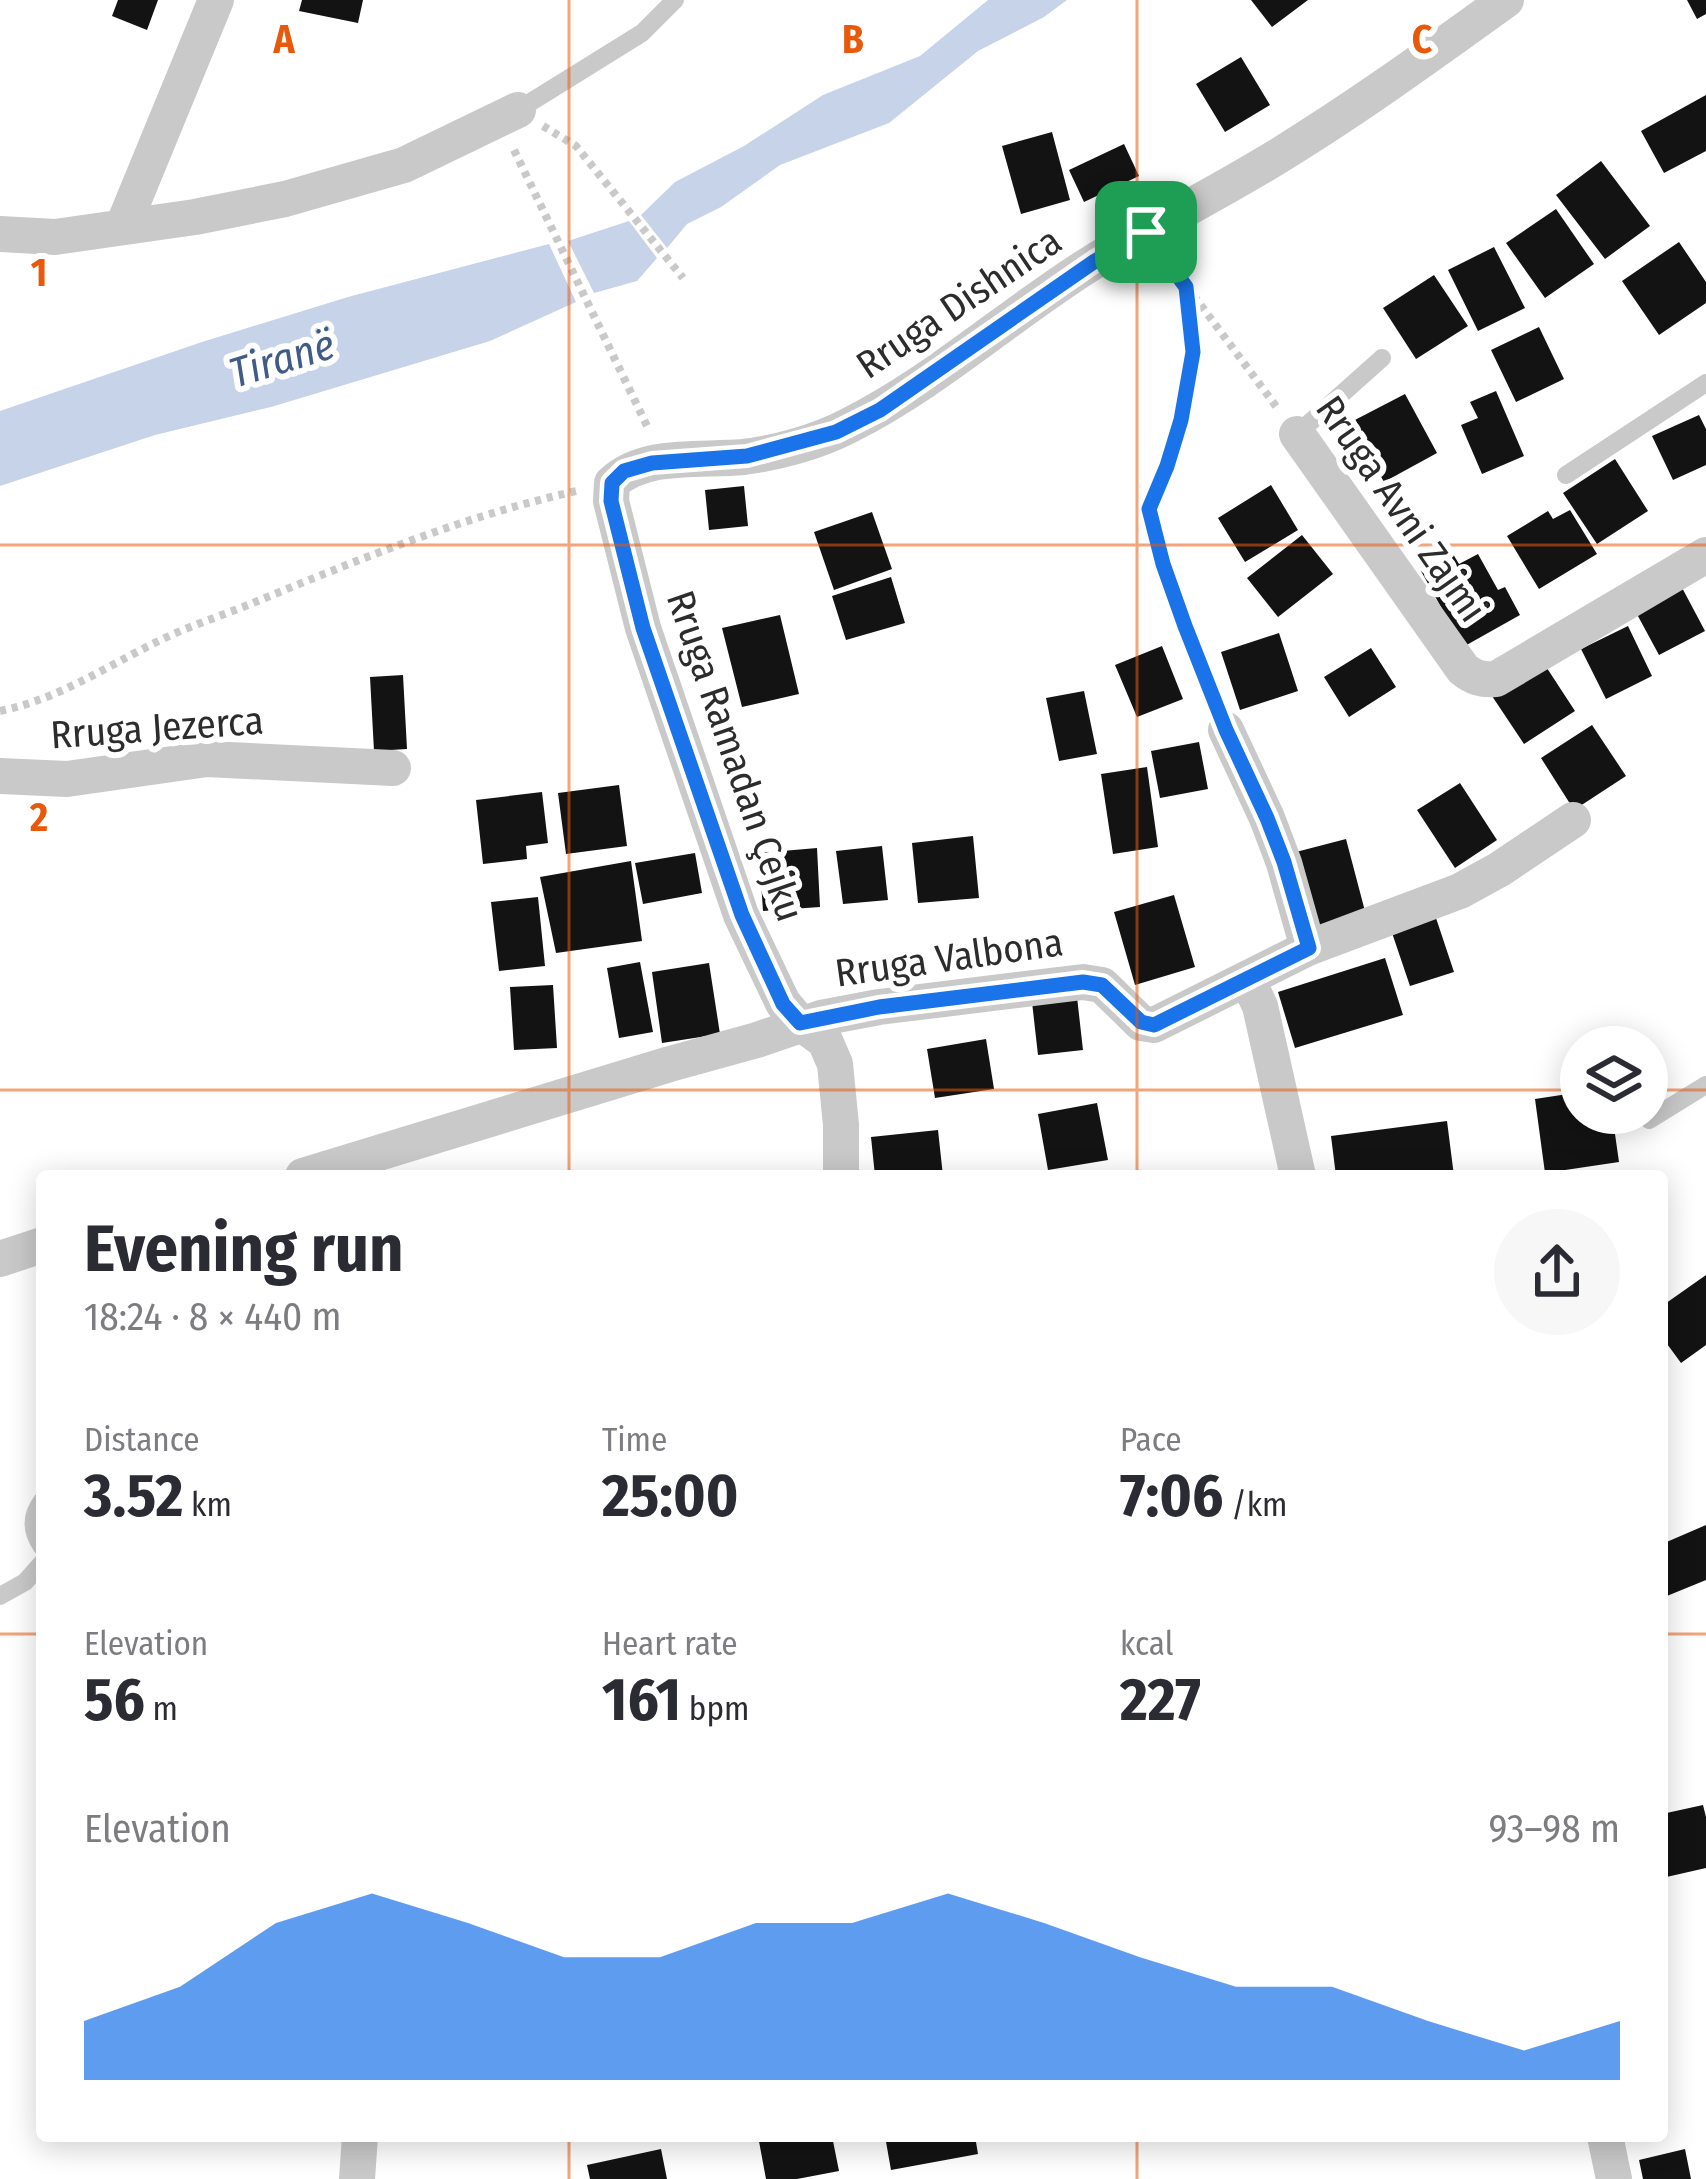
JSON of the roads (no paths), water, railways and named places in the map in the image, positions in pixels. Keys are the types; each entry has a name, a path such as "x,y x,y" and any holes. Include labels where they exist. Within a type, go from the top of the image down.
{"street":[{"path":"123,226 215,0"},
{"name":"Rruga Dishnica","path":"612,483 624,471 652,463 747,456 836,432 880,410 1095,261 1266,164 1506,0"},
{"path":"0,234 56,237 196,218 285,199 404,165 518,110"},
{"name":"Rruga Avni Zajmi","path":"1297,434 1473,677 1496,679 1706,556"},
{"name":"Rruga Ramadan Çejku","path":"612,483 611,501 643,628 742,915 783,1004 825,1041 835,1064 842,1170"},
{"path":"1226,730 1284,862 1309,948"},
{"name":"Rruga Jezerca","path":"0,776 67,779 232,758 393,768"},
{"name":"Rruga Valbona","path":"323,1170 800,1023 879,1007 1083,982 1102,985 1141,1022 1154,1025 1309,948 1460,891 1573,820"},
{"path":"1247,979 1260,1006 1297,1170"},
{"path":"0,1259 36,1247"},
{"path":"357,2179 360,2142"},
{"path":"1606,2142 1614,2179"}],"lane":[{"path":"518,110 642,33 675,0"},
{"path":"1297,434 1382,358"},
{"path":"1566,475 1706,383"},
{"path":"1163,564 1226,730"},
{"path":"1668,1108 1706,1085"},
{"path":"0,1596 26,1582 36,1570"}],"water":[{"path":"988,0 1067,0 978,51 889,123 780,165 721,207 687,224 667,248 641,215 675,182 744,146 823,95 920,56"},
{"path":"629,221 657,258 637,281 594,293 568,241"},
{"name":"Tiranë","path":"549,244 576,302 490,341 271,407 155,435 0,486 0,411 348,297"}]}
